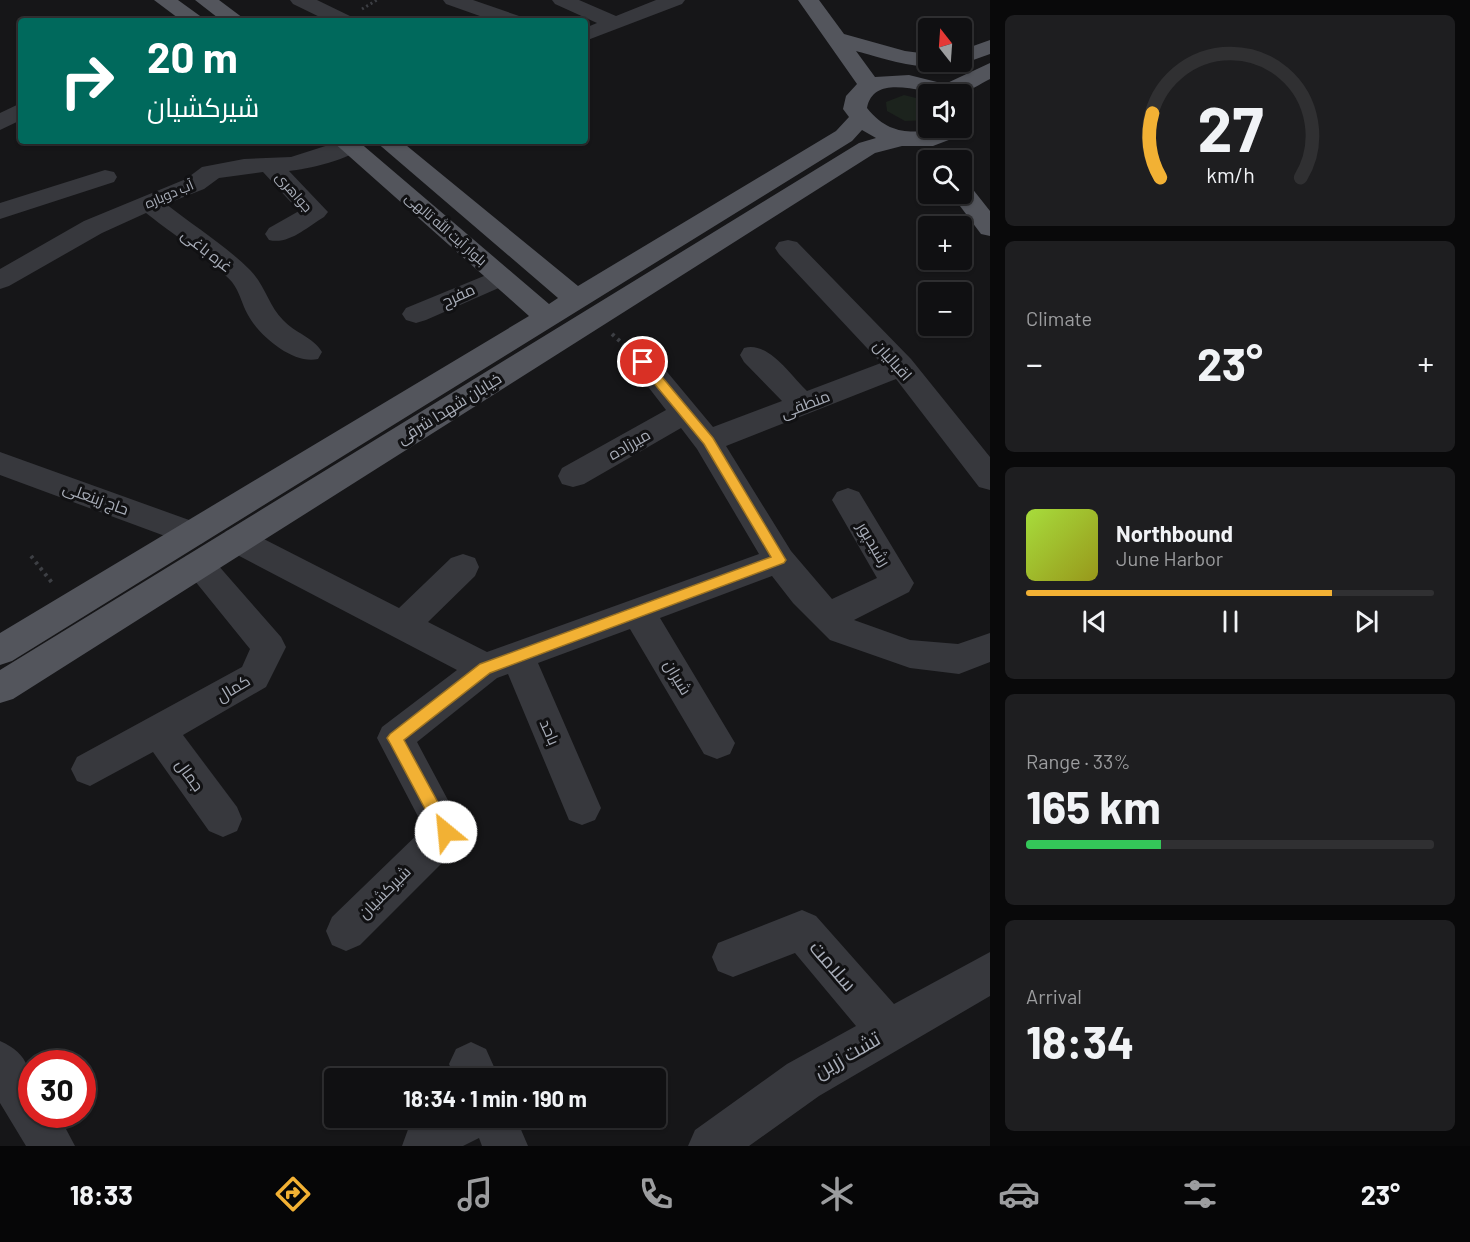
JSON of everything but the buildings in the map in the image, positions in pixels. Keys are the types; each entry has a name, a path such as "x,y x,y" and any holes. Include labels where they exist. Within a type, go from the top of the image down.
{"main road":[{"path":"164,0 191,18"},
{"path":"205,0 232,18"},
{"path":"808,0 870,86"},
{"path":"836,39 918,59"},
{"path":"972,53 990,47"},
{"path":"972,84 990,70"},
{"path":"922,72 870,86 855,100 855,109 861,118 878,130 912,139 925,150"},
{"path":"899,80 921,84"},
{"path":"972,97 990,95"},
{"name":"خیابان شهدا شرقی","path":"0,651 72,607 195,549 237,540 844,136 861,118"},
{"name":"خیابان شهدا شرقی","path":"0,688 195,549 547,317 585,309 867,148 912,139 937,138"},
{"name":"بلوار آیت الله تالهی","path":"351,144 547,317"},
{"name":"بلوار آیت الله تالهی","path":"391,144 585,309"},
{"path":"971,204 990,228"}],"street":[{"path":"300,0 339,18"},
{"path":"453,0 505,18"},
{"path":"562,0 615,23"},
{"path":"588,34 675,0"},
{"path":"0,123 18,112"},
{"name":"آب دوباره","path":"0,280 93,227 195,184 211,172 244,166 271,167 321,157 348,144"},
{"name":"جواهری","path":"271,167 315,213 278,234"},
{"path":"0,211 105,177"},
{"path":"51,195 93,227"},
{"name":"غره باغی","path":"149,202 242,277 254,296 260,313 277,332 308,352"},
{"name":"اقبالیان","path":"788,248 901,366 990,479"},
{"name":"مفرح","path":"416,314 501,277"},
{"path":"754,355 803,405"},
{"path":"643,362 708,441 779,560 805,594 842,630 910,654 959,659 990,647"},
{"name":"منطقی","path":"708,441 901,366"},
{"name":"میرزاده","path":"573,476 685,412"},
{"name":"حاج زینعلی","path":"0,463 195,549"},
{"name":"رشیدپور","path":"827,616 897,583 849,500"},
{"path":"237,540 402,626 502,662 779,560"},
{"name":"کمال","path":"90,769 254,677 269,647 195,549"},
{"path":"402,626 462,567"},
{"name":"شیران","path":"638,612 717,743"},
{"name":"باحد","path":"502,662 582,808"},
{"name":"شیرکشیان","path":"346,930 446,832 395,738 502,662"},
{"name":"جمال","path":"158,731 223,819"},
{"name":"سلامت","path":"733,957 802,930 889,1031"},
{"name":"تشت زرین","path":"711,1146 803,1080 990,973"},
{"path":"0,1063 18,1092"},
{"path":"41,1128 52,1146"},
{"path":"425,1146 426,1140 451,1128"},
{"path":"497,1128 505,1146"}],"path":[{"path":"585,309 643,362"},
{"path":"31,556 72,607"}],"shaded area":[{"path":"904,95 918,98 918,120 905,121 887,111 886,102"}],"route":[{"path":"446,832 395,738 485,669 779,560 708,441 643,362"}]}
